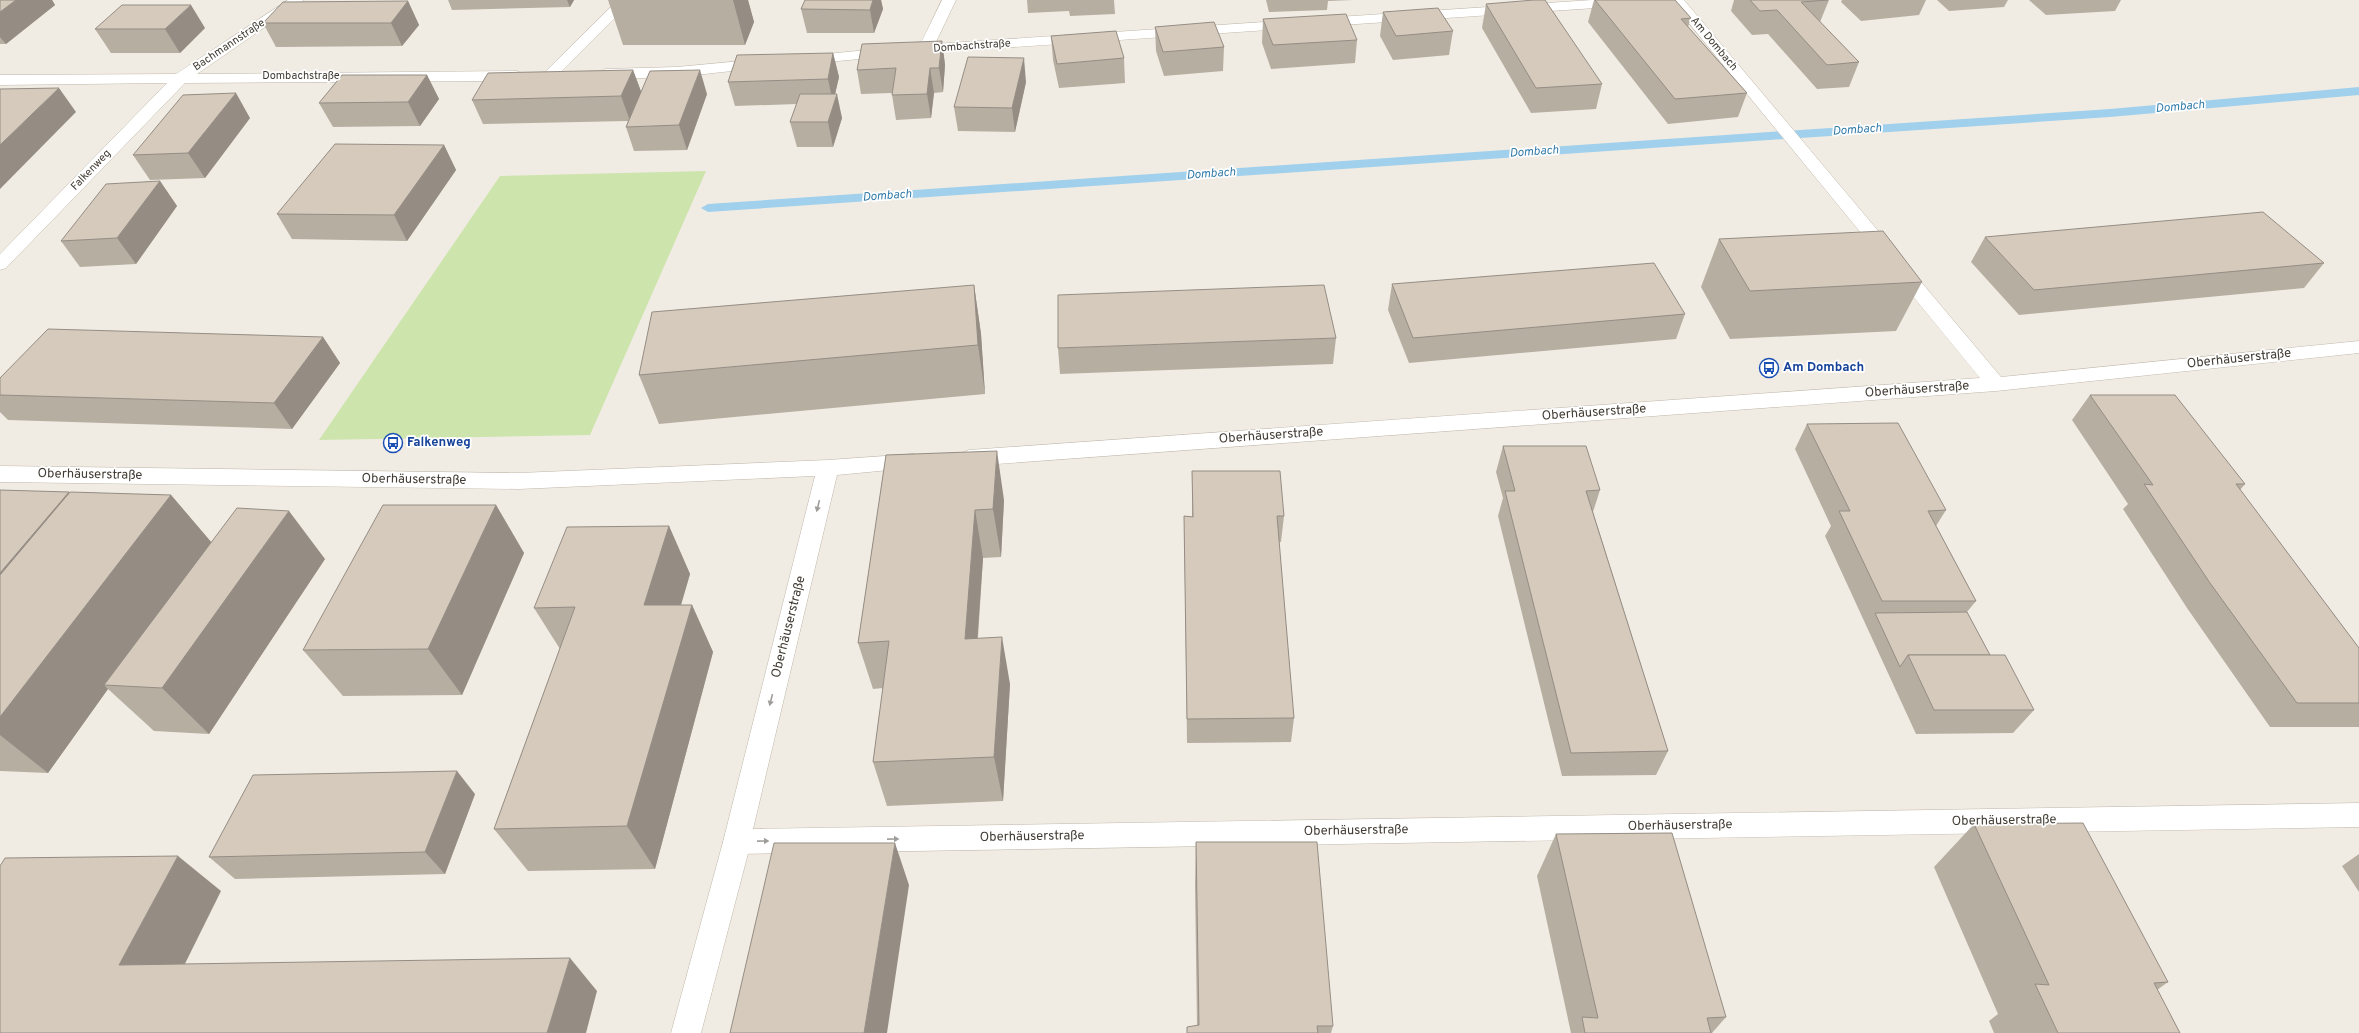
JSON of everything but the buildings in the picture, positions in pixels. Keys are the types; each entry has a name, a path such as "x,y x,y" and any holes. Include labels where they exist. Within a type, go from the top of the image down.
{"street":[{"name":"Bachmannstraße","path":"182,77 297,0"},
{"path":"550,76 626,0"},
{"path":"926,49 948,0"},
{"name":"Dombachstraße","path":"794,61 926,49 1402,12 1656,0"},
{"name":"Am Dombach","path":"1677,0 1996,384"},
{"path":"590,74 677,72 778,63"},
{"name":"Dombachstraße","path":"0,80 182,77 574,75"},
{"name":"Falkenweg","path":"0,264 182,77"},
{"name":"Oberhäuserstraße","path":"0,474 519,481 828,468 1996,384 2359,347"},
{"name":"Oberhäuserstraße","path":"828,468 737,842 2359,815"},
{"path":"686,1033 737,842"}],"green space":[{"path":"706,171 590,435 319,440 500,176"}],"waterway":[{"name":"Dombach","path":"708,208 2110,113 2359,91"}],"place":[{"name":"Am Dombach","path":"1769,368"},
{"name":"Falkenweg","path":"393,443"}]}
